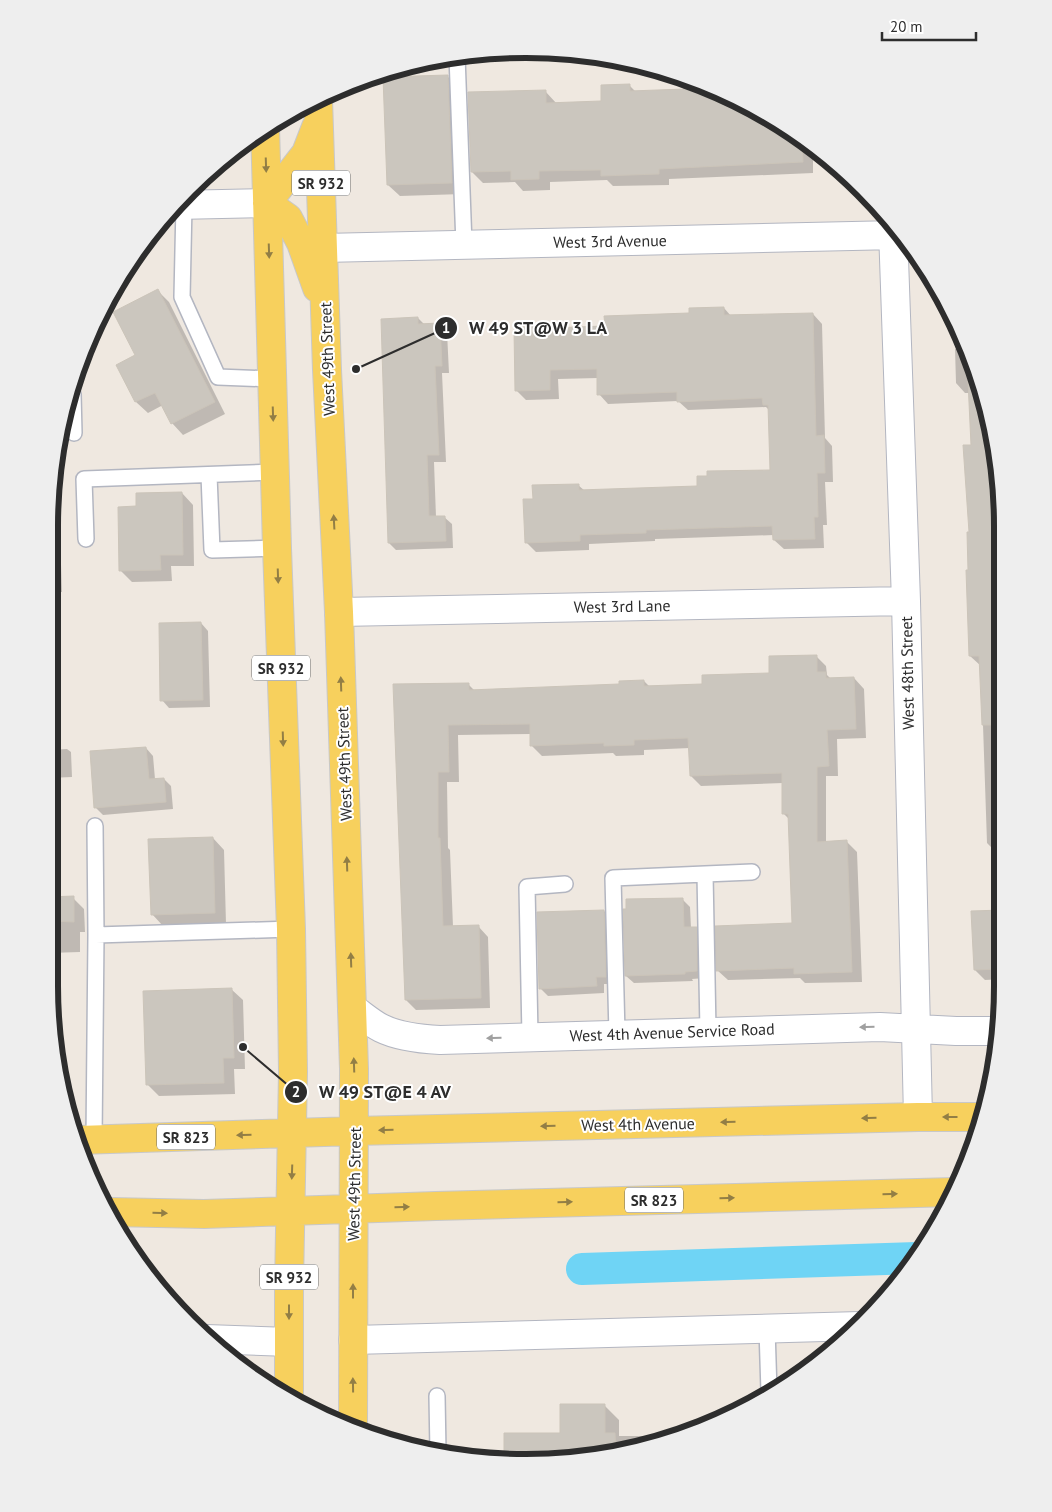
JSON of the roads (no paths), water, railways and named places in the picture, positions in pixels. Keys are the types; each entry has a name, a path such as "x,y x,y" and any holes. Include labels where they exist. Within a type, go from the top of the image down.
{"main road":[{"path":"318,109 306,153 267,203 288,218 301,243 325,315"},
{"name":"West 49th Street","path":"318,109 325,315 339,612 352,1008 355,1131 353,1421"},
{"name":"SR 932","path":"265,137 277,548 291,929 293,1133 289,1390"},
{"name":"West 4th Avenue","path":"293,1133 976,1117"},
{"name":"SR 823","path":"86,1140 293,1133"},
{"name":"SR 823","path":"116,1212 204,1214 946,1192"}],"street":[{"path":"186,205 267,203"},
{"name":"West 3rd Avenue","path":"324,248 891,233"},
{"name":"West 48th Street","path":"894,236 906,601 918,1117"},
{"name":"West 3rd Lane","path":"339,612 906,601"},
{"name":"West 4th Avenue Service Road","path":"352,1008 381,1028 423,1039 440,1040 880,1027 992,1031"},
{"path":"353,1340 847,1326"},
{"path":"219,1339 289,1342"}],"lane":[{"path":"457,63 464,245"},
{"path":"180,211 182,297 218,378 272,379"},
{"path":"73,404 74,433"},
{"path":"86,539 84,479 275,472"},
{"path":"209,475 212,550 277,548"},
{"path":"86,1140 96,935 95,826"},
{"path":"617,1034 613,878 752,872"},
{"path":"705,874 708,1031"},
{"path":"530,1036 527,887 565,884"},
{"path":"96,935 291,929"},
{"path":"767,1328 769,1387"},
{"path":"437,1396 438,1445"}],"waterway":[{"path":"582,1269 907,1258"}],"place":[{"name":"W 49 ST@W 3 LA","path":"356,369"},
{"name":"W 49 ST@E 4 AV","path":"243,1047"}]}
